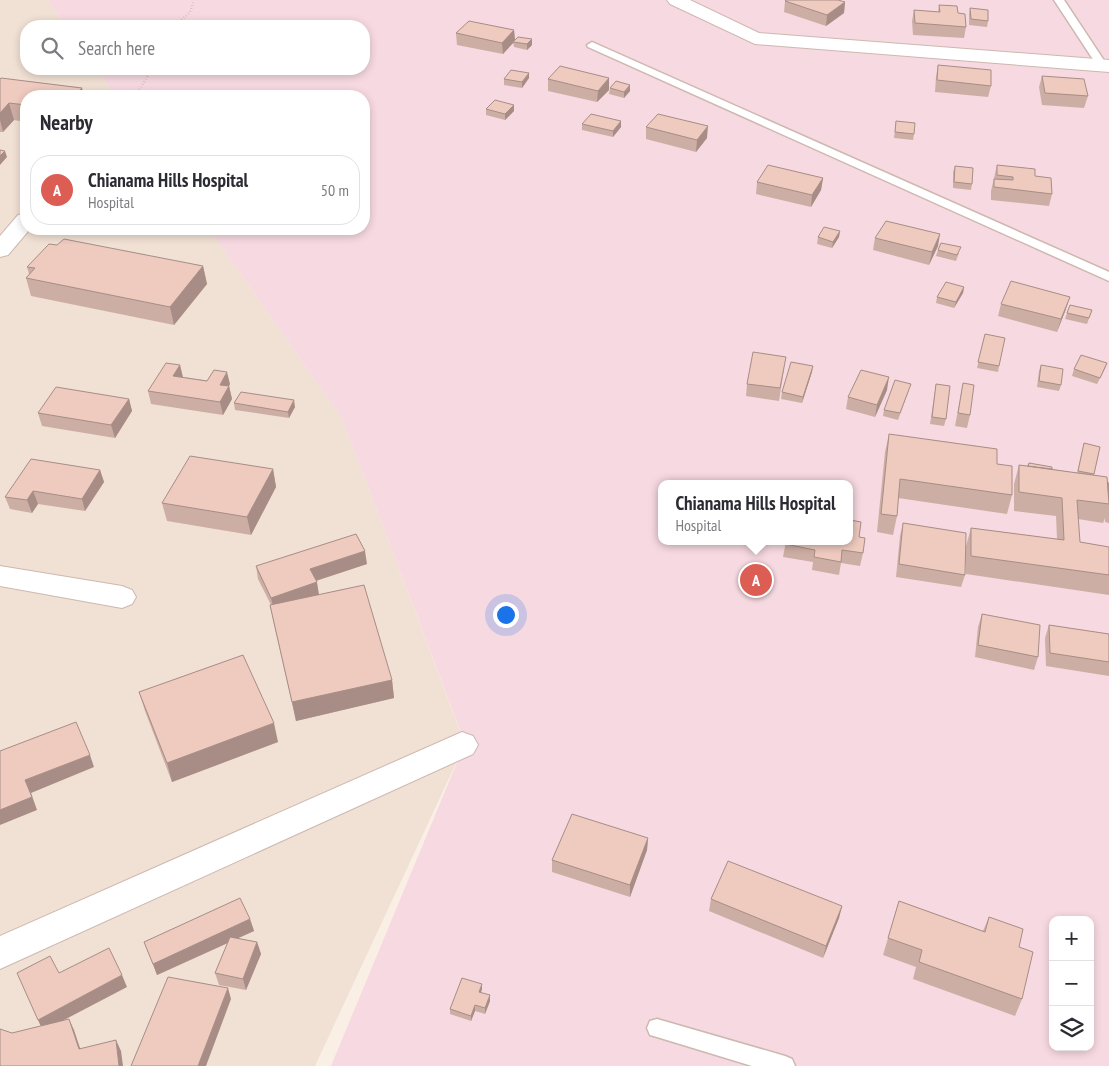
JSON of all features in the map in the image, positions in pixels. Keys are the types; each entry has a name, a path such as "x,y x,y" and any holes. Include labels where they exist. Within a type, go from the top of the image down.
{"street":[{"path":"676,0 755,38 1106,66"},
{"path":"0,250 20,227"},
{"path":"0,576 122,597"},
{"path":"0,953 462,745"}],"lane":[{"path":"1059,0 1106,66"},
{"path":"592,45 1109,277"},
{"path":"658,1028 785,1066"}],"path":[{"path":"181,20 190,12 194,0"},
{"path":"139,90 148,75"}],"shaded area":[{"path":"0,0 48,0 62,20 20,20 20,75 100,75 112,90 20,90 20,235 213,235 342,418 465,744 315,1066 0,1066"},
{"path":"48,0 1109,0 1109,1066 331,1066 465,743 342,418 213,235 370,235 370,90 112,90 100,75 370,75 370,20 62,20"}],"building":[{"path":"786,0 838,0 845,2 827,15"},
{"path":"939,5 957,6 958,13 965,14 966,27 915,23 914,10 940,12"},
{"path":"970,8 988,10 988,21 971,19"},
{"path":"469,21 514,30 502,43 456,33"},
{"path":"518,37 532,39 527,44 513,42"},
{"path":"938,65 991,70 991,86 937,80"},
{"path":"560,66 609,78 598,91 548,79"},
{"path":"511,70 529,73 522,82 504,79"},
{"path":"1042,76 1084,79 1088,96 1045,93"},
{"path":"0,79 82,88 80,90 20,90 20,104 9,103 0,113"},
{"path":"616,81 630,85 624,92 610,88"},
{"path":"495,100 514,105 505,114 486,109"},
{"path":"591,114 621,121 613,131 582,124"},
{"path":"658,114 708,126 697,140 646,127"},
{"path":"896,121 915,123 914,134 895,132"},
{"path":"768,165 823,178 812,195 757,182"},
{"path":"997,165 1035,169 1035,176 1051,178 1052,194 994,187 994,179 1013,180 1013,177 997,175"},
{"path":"955,166 973,168 972,184 954,182"},
{"path":"886,221 940,234 932,252 875,238"},
{"path":"824,227 840,231 833,242 818,237"},
{"path":"64,239 203,266 170,307 26,278 35,268 27,267 49,244 57,245"},
{"path":"941,243 961,247 957,255 938,250"},
{"path":"1011,281 1070,297 1061,319 1001,304"},
{"path":"946,282 964,287 956,302 937,297"},
{"path":"1070,305 1092,310 1089,318 1067,313"},
{"path":"985,334 1005,338 999,366 978,362"},
{"path":"753,352 786,357 780,388 747,384"},
{"path":"1081,355 1107,363 1100,378 1074,369"},
{"path":"791,362 813,366 803,397 782,392"},
{"path":"166,363 180,365 173,376 207,381 214,370 227,372 220,385 229,386 220,402 148,391"},
{"path":"1041,365 1063,369 1061,385 1039,381"},
{"path":"861,370 889,377 877,405 848,397"},
{"path":"895,380 911,384 900,413 884,410"},
{"path":"963,383 974,385 970,415 958,413"},
{"path":"936,384 950,386 946,419 932,417"},
{"path":"56,387 129,399 111,425 38,413"},
{"path":"241,392 294,400 288,412 234,403"},
{"path":"889,434 997,449 997,464 1012,466 1012,495 900,479 897,516 881,514"},
{"path":"1084,443 1100,447 1094,474 1078,471"},
{"path":"190,456 273,469 247,517 162,503"},
{"path":"31,459 100,470 82,499 33,491 27,500 5,497"},
{"path":"1029,463 1052,467 1052,469 1028,466"},
{"path":"1019,465 1107,477 1109,504 1077,500 1080,542 1109,547 1109,575 971,556 971,528 1064,540 1062,498 1019,492"},
{"path":"853,521 861,522 859,537 865,538 863,553 842,550 841,562 814,557 815,550 790,545 853,545"},
{"path":"903,523 966,533 965,575 899,564"},
{"path":"356,534 365,551 310,569 317,582 271,598 256,566"},
{"path":"364,585 392,680 292,702 270,605"},
{"path":"982,614 1040,625 1038,657 978,645"},
{"path":"1049,625 1109,634 1109,662 1050,653"},
{"path":"243,655 274,723 167,763 139,692"},
{"path":"76,722 90,755 25,780 32,797 0,810 0,751"},
{"path":"572,814 648,838 630,885 552,860"},
{"path":"728,861 842,906 826,946 711,899"},
{"path":"240,898 250,919 153,964 144,942"},
{"path":"899,901 985,932 989,917 1023,929 1019,947 1033,952 1022,999 919,962 922,950 888,938"},
{"path":"230,937 257,942 243,979 215,973"},
{"path":"109,948 122,975 38,1020 17,973 50,956 59,973"},
{"path":"168,977 228,988 198,1066 131,1066"},
{"path":"462,978 482,984 479,992 490,995 485,1008 475,1005 471,1016 450,1009"},
{"path":"69,1019 79,1049 116,1040 119,1066 0,1066 0,1029 12,1033"}],"place":[{"name":"Chianama Hills Hospital","path":"756,580"}]}
